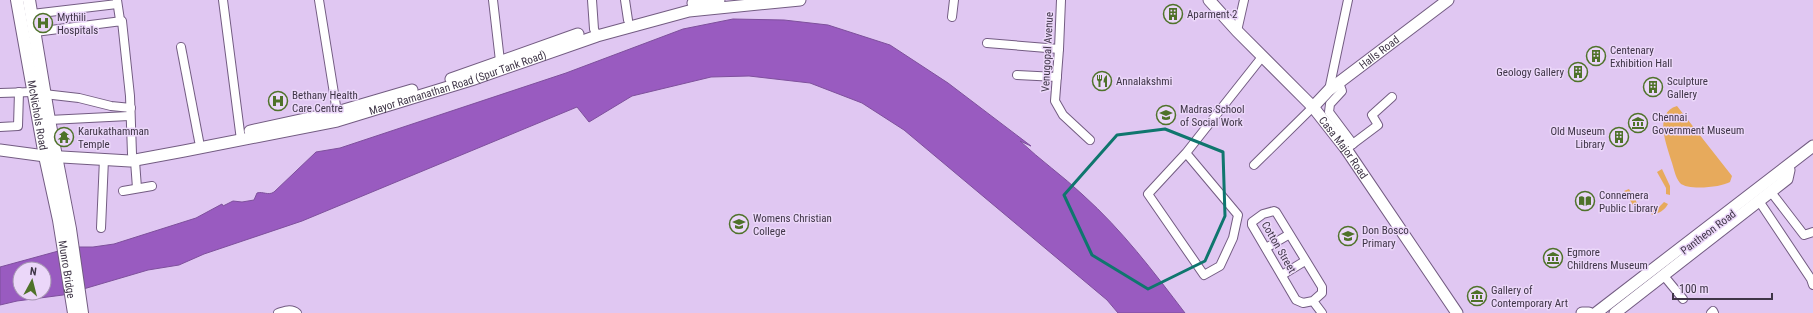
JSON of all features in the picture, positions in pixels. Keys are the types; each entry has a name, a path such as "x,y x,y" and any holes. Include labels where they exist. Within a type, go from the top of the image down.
{"main road":[{"name":"McNichols Road","path":"17,0 39,93 48,153 65,230"},
{"path":"29,0 35,32 39,93 49,120 48,153"},
{"name":"Mayor Ramanathan Road (Spur Tank Road)","path":"48,153 133,157 199,141 337,121 471,80 628,20 719,0"},
{"name":"Mayor Ramanathan Road (Spur Tank Road)","path":"48,153 104,159 133,157 240,136 337,112 446,80 500,61 595,32 691,5 800,0"},
{"name":"Casa Major Road","path":"1209,0 1262,57 1311,105 1322,119 1349,147 1457,313"},
{"name":"Halls Road","path":"1311,105 1448,0"},
{"path":"1322,119 1323,101 1328,91"},
{"path":"0,146 48,153"},
{"name":"Pantheon Road","path":"1605,313 1784,171 1813,146"},
{"path":"0,150 48,153"},
{"name":"Pantheon Road","path":"1596,313 1741,202 1784,171 1813,153"},
{"path":"1585,313 1778,167 1784,171 1787,179 1615,313"},
{"name":"Munro Bridge","path":"65,230 77,311"}],"street":[{"path":"223,0 240,136"},
{"path":"319,0 337,112"},
{"path":"493,0 500,61"},
{"path":"592,0 595,32"},
{"path":"625,0 628,20"},
{"path":"952,17 954,0"},
{"name":"Venugopal Avenue","path":"1061,0 1060,49 1055,101 1063,115 1090,140"},
{"path":"1237,31 1244,0"},
{"path":"1328,91 1348,0"},
{"path":"32,14 117,2 120,20 122,20 133,157 137,188"},
{"path":"35,32 120,20"},
{"path":"987,43 1060,49"},
{"path":"181,47 199,141"},
{"path":"1186,153 1238,215 1234,238 1220,266 1204,275 1148,194 1186,153 1262,57"},
{"path":"1017,75 1058,77"},
{"path":"1339,83 1342,91 1330,104 1329,112 1349,147 1378,125 1372,115 1392,97"},
{"path":"0,128 18,126 19,92"},
{"path":"0,93 39,93 79,98 130,112"},
{"path":"1254,165 1311,105"},
{"path":"49,120 130,112"},
{"path":"101,228 104,159"},
{"path":"124,191 152,186"},
{"path":"1771,192 1804,235 1813,232"},
{"path":"1759,201 1811,279 1813,285"},
{"name":"Cotton Street","path":"1274,211 1288,235 1322,289 1322,293 1313,301 1303,303 1297,301 1252,225 1252,222 1263,214 1274,211"},
{"path":"1266,248 1288,235"},
{"path":"1282,275 1305,261"},
{"path":"1664,276 1683,299"},
{"path":"1313,301 1322,313"},
{"path":"278,313 290,310 294,310 297,313"},
{"path":"1711,313 1714,313"}],"highlighted area":[{"path":"1165,129 1223,152 1225,216 1205,261 1148,289 1092,255 1064,195 1117,135"}],"shaded area":[{"path":"733,19 784,20 828,25 890,45 948,83 1031,146 1020,141 1075,188 1111,222 1149,266 1185,313 1118,313 1107,300 904,130 862,103 810,83 749,76 711,77 632,96 589,122 577,107 302,221 204,254 179,265 148,270 63,295 52,296 52,261 22,261 73,247 93,247 114,244 196,218 222,204 223,206 233,201 242,202 254,200 257,193 270,194 274,192 316,152 340,148 566,73 683,29"},
{"path":"1677,106 1732,176 1730,182 1713,187 1697,188 1684,185 1678,181 1667,146 1664,130 1665,115"},
{"path":"1662,169 1670,186 1670,195 1666,194 1666,188 1657,172"},
{"path":"1629,189 1637,203 1644,208 1641,213 1635,208 1624,191"},
{"path":"1664,202 1668,204 1665,208 1652,215 1649,209 1659,207"},
{"path":"12,264 12,301 17,301 0,305 0,267"}],"place":[{"name":"Aparment 2","path":"1173,14"},
{"name":"Mythili Hospitals","path":"43,23"},
{"name":"Centenary Exhibition Hall","path":"1596,56"},
{"name":"Geology Gallery","path":"1578,72"},
{"name":"Annalakshmi","path":"1102,81"},
{"name":"Sculpture Gallery","path":"1653,87"},
{"name":"Bethany Health Care Centre","path":"278,101"},
{"name":"Madras School of Social Work","path":"1166,115"},
{"name":"Chennai Government Museum","path":"1638,123"},
{"name":"Karukathamman Temple","path":"64,137"},
{"name":"Old Museum Library","path":"1619,137"},
{"name":"Connemera Public Library","path":"1585,201"},
{"name":"Womens Christian College","path":"739,224"},
{"name":"Don Bosco Primary","path":"1348,236"},
{"name":"Egmore Childrens Museum","path":"1553,258"},
{"name":"Gallery of Contemporary Art","path":"1477,296"}]}
